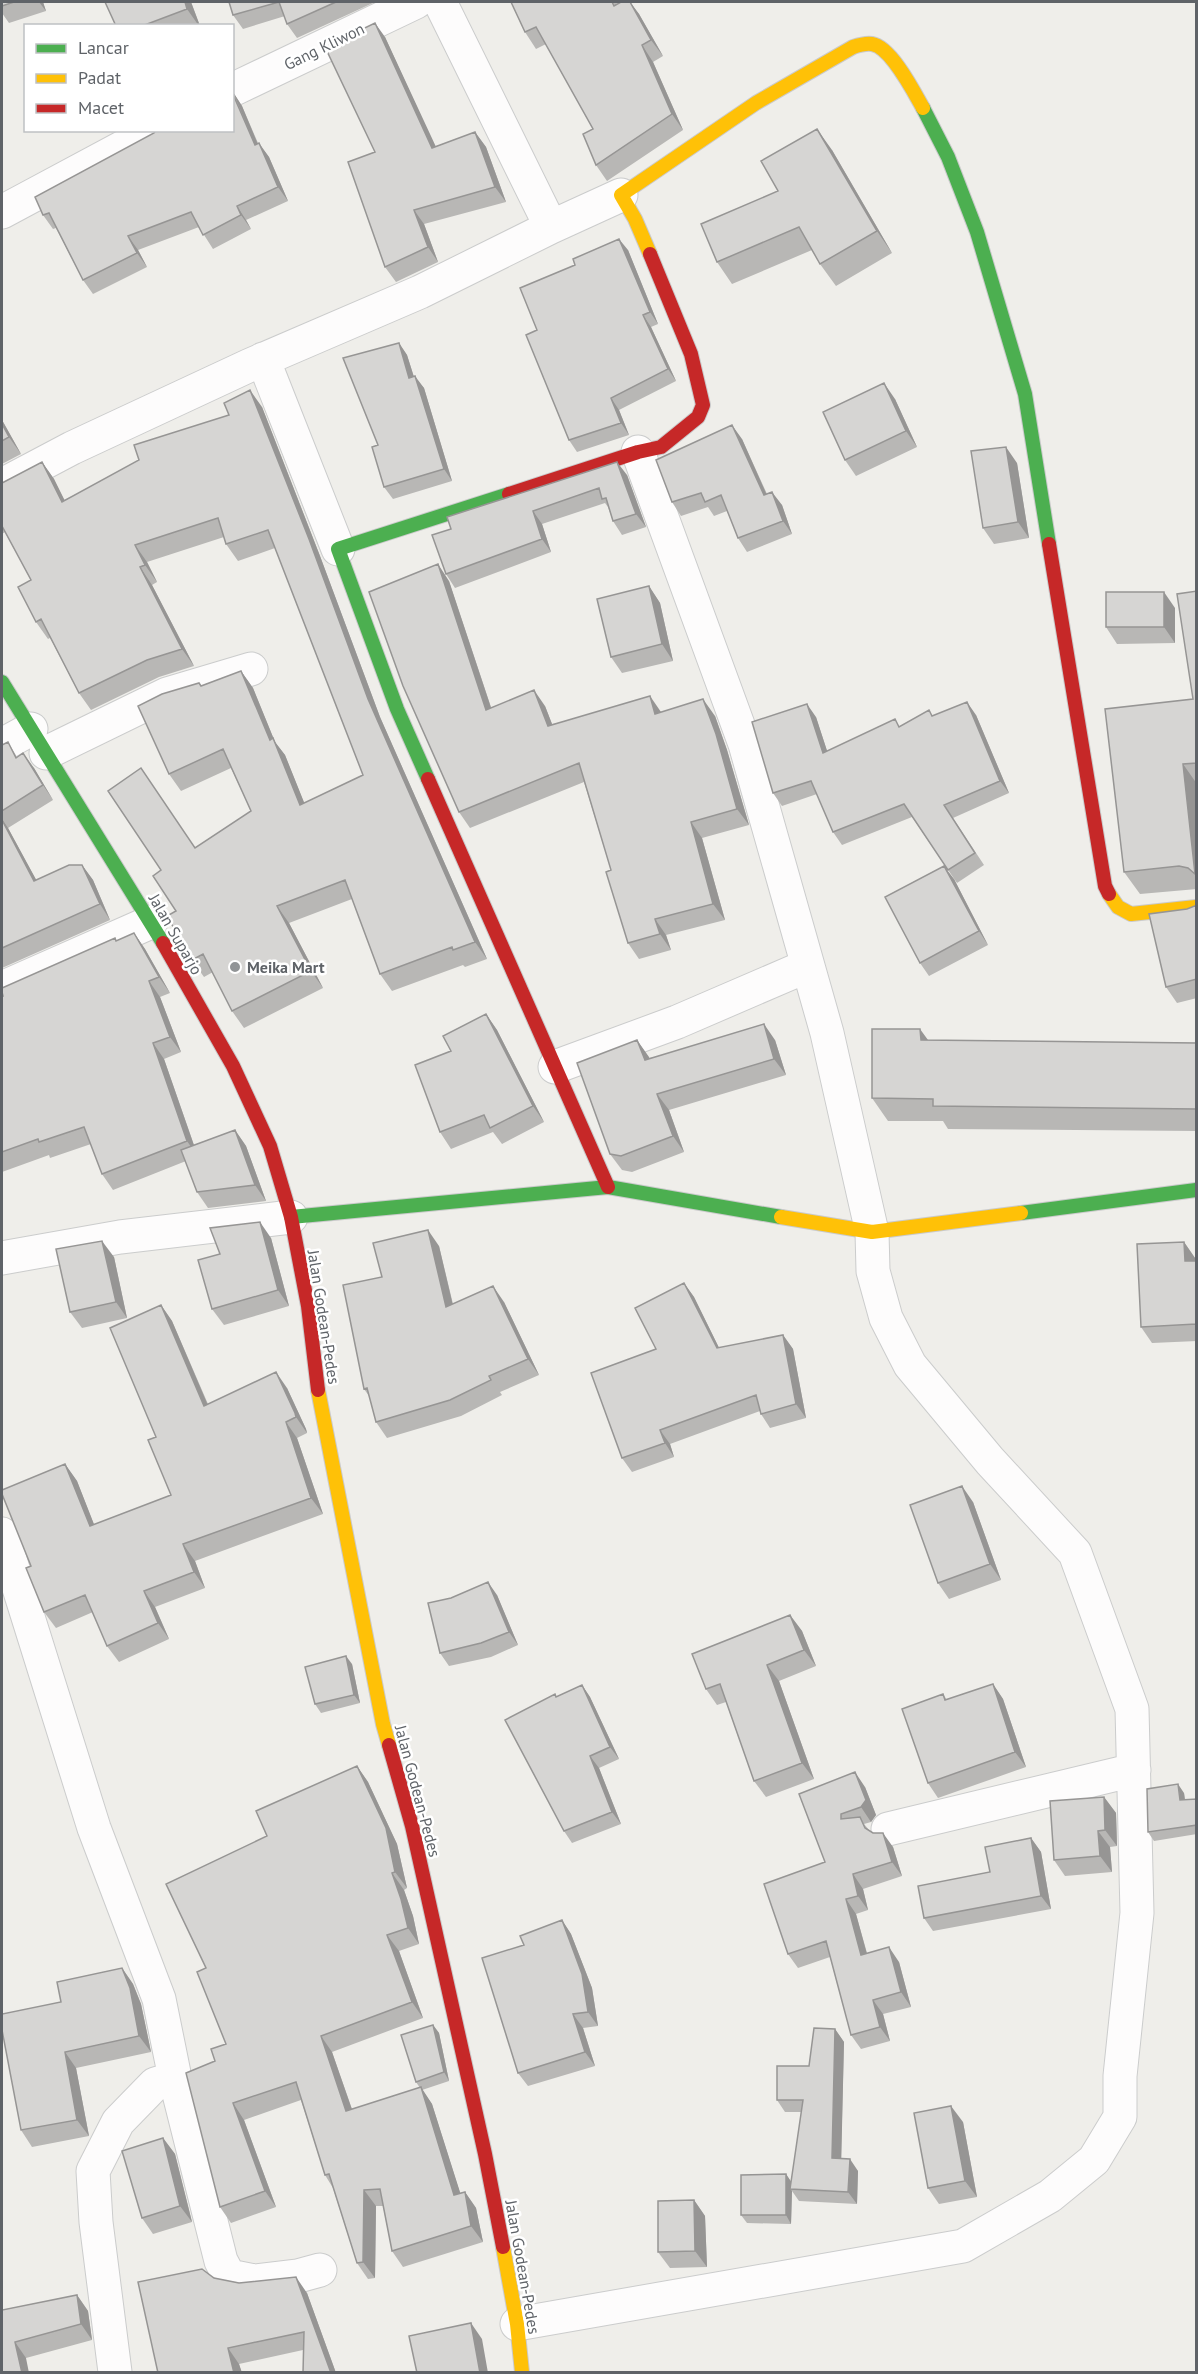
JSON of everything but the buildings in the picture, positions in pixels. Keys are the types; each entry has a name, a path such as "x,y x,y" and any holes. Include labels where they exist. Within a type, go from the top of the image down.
{"street":[{"name":"Gang Kliwon","path":"234,89 416,2"},
{"path":"440,2 551,227"},
{"path":"2,485 72,448 263,359 420,292 621,195 756,103 853,47 868,43 874,44 898,66 916,95 948,158 973,221 1025,394 1105,886 1115,905 1131,914 1197,907"},
{"path":"2,212 151,132"},
{"path":"338,549 638,452 661,447 698,417 703,405 691,354 635,219 621,195"},
{"path":"263,359 338,549 397,709 608,1187"},
{"path":"517,2324 963,2246 1050,2196 1094,2160 1120,2117 1120,2076 1137,1913 1132,1709 1075,1552 990,1461 910,1365 886,1318 873,1271 872,1232 826,1033 745,744 638,452"},
{"path":"2,745 38,741 167,694 251,669"},
{"name":"Jalan Suparjo","path":"2,682 151,922 233,1066 270,1146 291,1217"},
{"path":"2,988 151,922"},
{"path":"555,1067 677,1022 807,966"},
{"path":"2,1258 120,1237 291,1217 608,1187 872,1232 1197,1190"},
{"name":"Jalan Godean-Pedes","path":"291,1217 308,1306 318,1392 383,1724 412,1826 483,2142 517,2324 522,2373"},
{"path":"2,1534 94,1828 159,1999 175,2078 221,2261 229,2276 254,2281 298,2276 320,2270"},
{"path":"888,1829 1134,1770"},
{"path":"115,2373 96,2222 93,2171 118,2122 155,2084 175,2078"}],"traffic: fast":[{"path":"923,108 948,157 977,232 1025,394 1049,544"},
{"path":"428,779 397,709 338,549 509,494"},
{"path":"2,682 163,943"},
{"path":"291,1217 608,1187 781,1217"},
{"path":"1021,1213 1196,1190"}],"traffic: slow":[{"path":"650,254 635,219 621,195 756,103 853,47 872,44 887,53 901,71 923,108"},
{"path":"1109,894 1118,907 1131,914 1196,907"},
{"path":"781,1217 872,1232 1021,1213"},
{"path":"318,1390 389,1745"},
{"path":"503,2247 517,2324 522,2372"}],"traffic: jam":[{"path":"509,494 638,452 661,447 698,417 703,405 691,354 650,254"},
{"path":"1049,544 1105,886 1109,894"},
{"path":"428,779 608,1187"},
{"path":"163,943 233,1066 270,1146 291,1217 308,1306 318,1390"},
{"path":"389,1745 412,1826 485,2154 503,2247"}],"place":[{"name":"Meika Mart","path":"235,967"}]}
